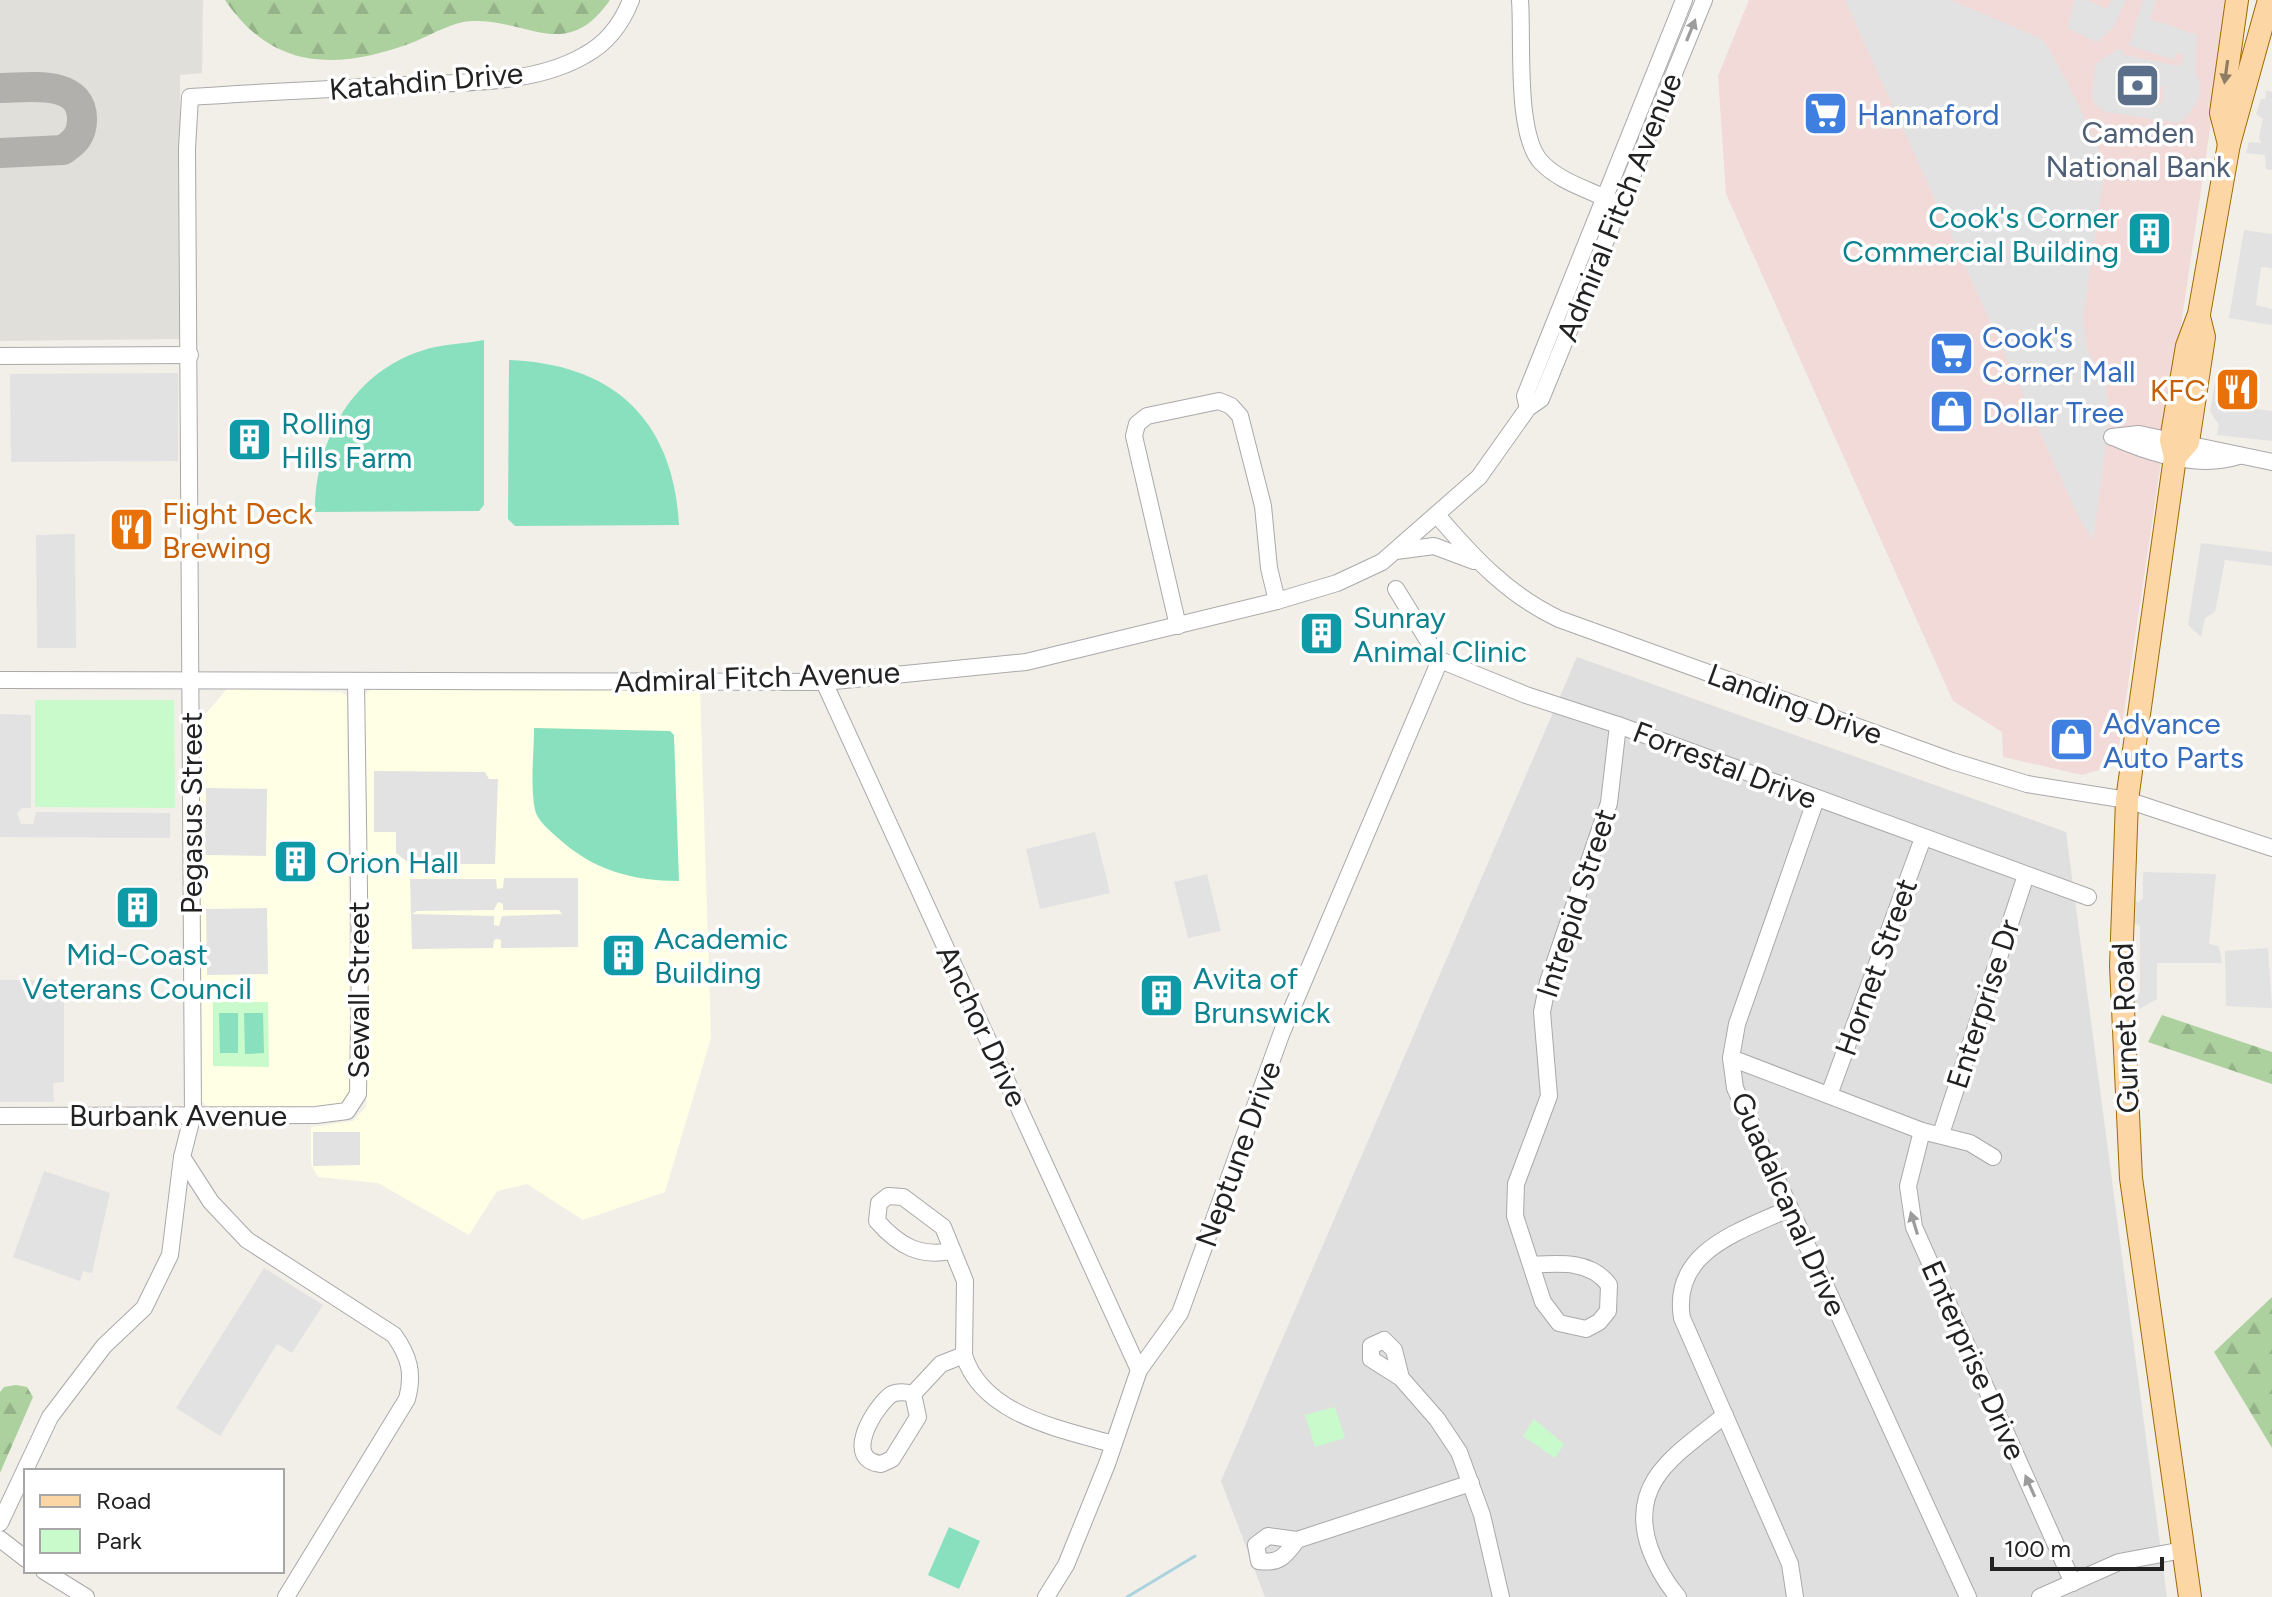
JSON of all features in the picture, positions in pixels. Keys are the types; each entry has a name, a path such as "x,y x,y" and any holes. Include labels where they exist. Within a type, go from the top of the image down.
{"main road":[{"name":"Gurnet Road","path":"2229,144 2221,113 2237,0"},
{"name":"Gurnet Road","path":"2190,1597 2131,1178 2121,966 2127,800 2178,447 2204,337 2199,314 2229,144 2269,0"}],"street":[{"name":"Katahdin Drive","path":"190,97 461,82 550,70 586,55 609,36 625,16 631,0"},
{"path":"1520,0 1526,121 1532,149 1551,171 1621,205"},
{"name":"Admiral Fitch Avenue","path":"1528,408 1525,396 1684,0"},
{"name":"Admiral Fitch Avenue","path":"0,680 824,682 1026,662 1277,601 1337,583 1382,562 1437,515 1479,477 1528,408 1541,399 1704,0"},
{"name":"Pegasus Street","path":"25,1469 50,1417 104,1346 144,1308 170,1255 182,1157 193,1114 190,97"},
{"path":"0,356 190,355"},
{"path":"1178,626 1134,436 1137,424 1147,416 1219,401 1231,406 1240,416 1263,506 1269,568 1277,601"},
{"path":"2178,447 2219,463 2239,456 2272,462"},
{"name":"Landing Drive","path":"1437,515 1480,564 1536,608 1587,630 2012,780 2127,800 2272,848"},
{"name":"Landing Drive","path":"1395,551 1434,546 1480,564"},
{"path":"1396,589 1440,660"},
{"name":"Forrestal Drive","path":"1440,660 1526,695 1618,725 2088,897"},
{"name":"Neptune Drive","path":"1046,1597 1066,1565 1139,1370 1180,1313 1282,1032 1440,660"},
{"name":"Sewall Street","path":"352,1105 358,1094 360,964 356,682"},
{"name":"Anchor Drive","path":"824,682 1139,1370"},
{"name":"Intrepid Street","path":"1531,1265 1557,1263 1601,1274 1609,1285 1608,1311 1599,1322 1586,1329 1559,1323 1543,1302 1520,1241 1514,1198 1520,1172 1542,1122 1549,1096 1542,1012 1548,982 1609,803 1618,725"},
{"name":"Guadalcanal Drive","path":"1816,799 1737,1024 1731,1058 1740,1102 1968,1597"},
{"name":"Hornet Street","path":"1829,1095 1923,838"},
{"name":"Enterprise Dr","path":"1941,1134 2026,875"},
{"path":"1731,1058 1922,1131 1970,1143 1993,1157"},
{"name":"Burbank Avenue","path":"0,1116 339,1115 352,1105"},
{"name":"Enterprise Drive","path":"1922,1131 1908,1186 1914,1227 2073,1583"},
{"path":"182,1157 211,1202 247,1240 394,1335 406,1351 412,1372 407,1399 286,1597"},
{"path":"953,1251 922,1254 892,1236 877,1221 879,1203 888,1196 903,1197 943,1227 953,1251 965,1281 964,1355 978,1383 997,1400 1059,1429 1113,1444"},
{"path":"1788,1209 1711,1246 1691,1265 1680,1291 1682,1318 1790,1564 1795,1597"},
{"path":"913,1394 941,1364 964,1355"},
{"path":"1401,1378 1453,1440 1471,1483 1501,1597"},
{"path":"1678,1597 1653,1557 1644,1533 1644,1505 1661,1470 1725,1415"},
{"name":"Pegasus Street","path":"0,1523 24,1472"},
{"path":"1297,1540 1471,1483"},
{"path":"0,1539 24,1557"},
{"path":"2040,1597 2119,1562 2183,1550"},
{"path":"47,1573 86,1597"}],"shaded area":[{"path":"0,0 203,0 202,73 180,75 180,339 0,341"},
{"path":"1749,0 2229,0 2118,753 2110,767 2082,775 2003,757 2002,732 1953,701 1726,194 1718,76"},
{"path":"1845,0 1951,0 2040,38 2050,50 2075,98 2105,164 2083,318 2087,348 2105,386 2110,414 2093,540 2078,516"},
{"path":"2075,0 2087,0 2107,9 2112,0 2126,0 2113,28 2097,42 2067,28"},
{"path":"2143,0 2156,0 2150,19 2197,35 2195,74 2199,79 2200,95 2191,112 2179,123 2106,112 2096,105 2092,97 2095,64 2121,48 2124,55 2179,66 2182,63 2183,54 2177,52 2174,60 2129,45","holes":["2139,66 2148,67 2147,73 2152,73 2151,85 2164,87 2162,103 2137,103 2117,97 2120,77 2137,79"]},
{"path":"2266,90 2272,92 2272,170 2266,169 2265,155 2246,153 2249,142 2261,143 2259,137 2263,119 2256,114 2261,99 2265,99"},
{"path":"2244,230 2272,234 2272,268 2261,267 2256,305 2272,309 2272,325 2229,318"},
{"path":"178,373 178,461 11,462 10,374"},
{"path":"2215,382 2222,383 2217,409 2225,413 2226,405 2272,411 2272,441 2217,435 2219,425 2210,411"},
{"path":"75,534 76,648 37,648 36,535"},
{"path":"2201,543 2272,552 2272,566 2225,560 2215,612 2205,618 2201,637 2188,625"},
{"path":"1577,657 2066,832 2167,1597 1265,1597 1221,1481"},
{"path":"700,688 711,1038 665,1192 583,1220 527,1184 497,1191 469,1235 378,1183 318,1177 311,1164 311,1127 353,1121 366,1107 364,696 367,692 372,689"},
{"path":"227,689 341,692 347,696 350,1086 348,1095 338,1106 209,1108 201,1101 198,723"},
{"path":"0,714 31,715 31,808 22,808 17,813 21,824 33,824 36,812 170,813 170,838 0,837"},
{"path":"374,771 485,772 489,779 498,779 495,864 410,864 396,853 396,832 374,832"},
{"path":"206,788 267,789 266,856 205,855"},
{"path":"1095,832 1110,893 1040,909 1026,849"},
{"path":"2143,872 2216,874 2209,944 2219,946 2222,963 2157,963 2157,999 2134,1012 2132,991 2136,995 2140,993 2140,926 2135,924 2129,929 2131,894 2138,903 2143,898"},
{"path":"1207,874 1221,931 1188,938 1174,882"},
{"path":"504,878 578,878 578,947 501,948 501,940 497,939 493,948 412,949 410,879 496,879 497,889 503,888","holes":["498,902 503,904 503,910 559,910 562,914 502,916 499,926 494,925 494,916 412,914 417,911 494,910"]},
{"path":"267,908 268,974 207,975 206,909"},
{"path":"2268,948 2272,1008 2226,1006 2225,951"},
{"path":"0,980 64,980 64,1082 53,1083 54,1102 0,1102"},
{"path":"313,1132 360,1132 360,1165 313,1166"},
{"path":"44,1171 110,1193 92,1273 83,1271 80,1281 13,1257"},
{"path":"264,1268 323,1305 292,1353 277,1344 220,1436 176,1408"}],"green space":[{"path":"225,0 610,0 594,19 578,30 562,34 472,21 450,26 386,51 334,60 287,52 265,41 244,24"},
{"path":"484,340 484,505 479,511 315,512 317,484 332,431 363,387 407,356 435,347"},
{"path":"509,360 546,364 579,373 607,386 631,405 650,428 665,455 679,525 515,526 508,519"},
{"path":"35,700 174,700 175,808 35,807"},
{"path":"534,728 670,731 674,735 679,881 629,876 599,866 571,849 544,825 536,814 534,800"},
{"path":"213,1002 268,1002 269,1067 213,1066"},
{"path":"219,1013 238,1013 238,1053 220,1053"},
{"path":"244,1013 263,1013 264,1053 245,1054"},
{"path":"2162,1015 2272,1052 2272,1084 2148,1042"},
{"path":"2272,1297 2272,1448 2214,1352"},
{"path":"4,1387 27,1387 33,1397 0,1473 0,1392"},
{"path":"1335,1407 1345,1438 1315,1447 1305,1415"},
{"path":"1534,1419 1564,1444 1555,1458 1523,1436"},
{"path":"949,1527 980,1541 959,1589 928,1575"}],"waterway":[{"path":"1127,1597 1195,1556"}],"taxiway":[{"path":"0,88 38,87 64,91 80,107 82,120 77,138 63,150 0,153"}],"place":[{"name":"Camden National Bank","path":"2138,86"},
{"name":"Hannaford","path":"1826,114"},
{"name":"Cook's Corner Commercial Building","path":"2150,234"},
{"name":"Cook's Corner Mall","path":"1951,354"},
{"name":"KFC","path":"2237,390"},
{"name":"Dollar Tree","path":"1951,412"},
{"name":"Rolling Hills Farm","path":"250,440"},
{"name":"Flight Deck Brewing","path":"131,530"},
{"name":"Sunray Animal Clinic","path":"1322,634"},
{"name":"Advance Auto Parts","path":"2072,740"},
{"name":"Orion Hall","path":"295,862"},
{"name":"Mid-Coast Veterans Council","path":"137,908"},
{"name":"Academic Building","path":"623,955"},
{"name":"Avita of Brunswick","path":"1162,995"}]}
